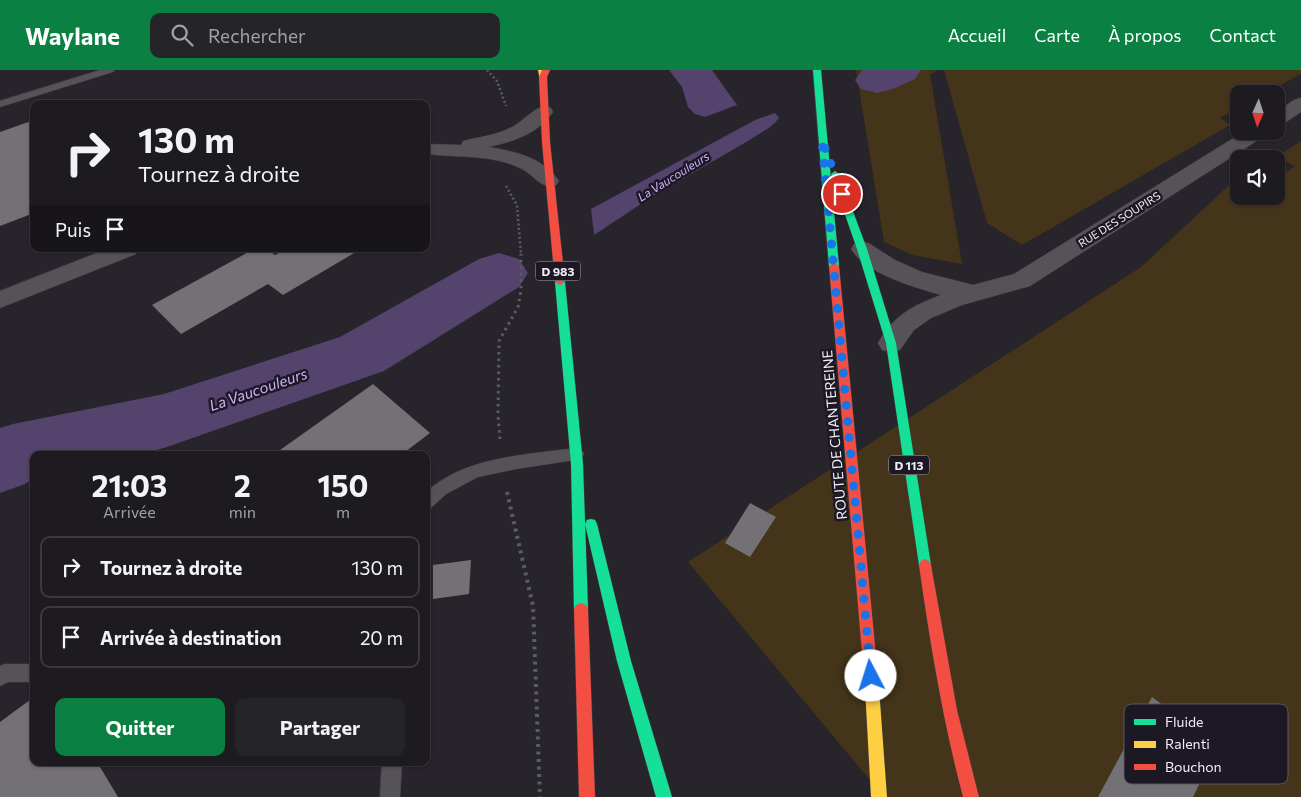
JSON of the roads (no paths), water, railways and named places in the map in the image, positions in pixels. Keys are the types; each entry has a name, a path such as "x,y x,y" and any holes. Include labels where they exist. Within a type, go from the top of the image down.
{"main road":[{"name":"ROUTE DE CHANTEREINE","path":"817,70 880,797"},
{"name":"D 983","path":"544,72 544,112 549,181 577,459 587,797"},
{"name":"D 113","path":"822,140 862,249 891,343 942,679 956,745 971,797"},
{"path":"577,459 618,636 640,721 664,797"}],"street":[{"path":"1285,114 1301,104"},
{"path":"430,149 496,140 524,130 544,112"},
{"name":"RUE DES SOUPIRS","path":"891,343 905,324 922,312 936,305 975,293 1008,286 1022,280 1244,140"},
{"path":"430,149 476,151 510,158 534,167 546,175 549,181"},
{"name":"RUE DES SOUPIRS","path":"862,249 872,257 901,273 947,288 975,293"},
{"path":"0,300 120,252"}],"lane":[{"path":"0,104 110,70"},
{"path":"430,497 438,488 468,474 502,465 577,459"},
{"path":"0,677 5,673 30,672"},
{"path":"390,797 392,766"}],"water":[{"path":"669,70 712,70 737,105 705,117 695,114 688,107 682,87"},
{"path":"775,113 779,118 769,128 653,196 594,235 591,209 755,120"}],"waterway":[{"name":"La Vaucouleurs","path":"877,80 899,70"},
{"name":"La Vaucouleurs","path":"0,463 13,453 164,421 362,354 499,273"}]}
